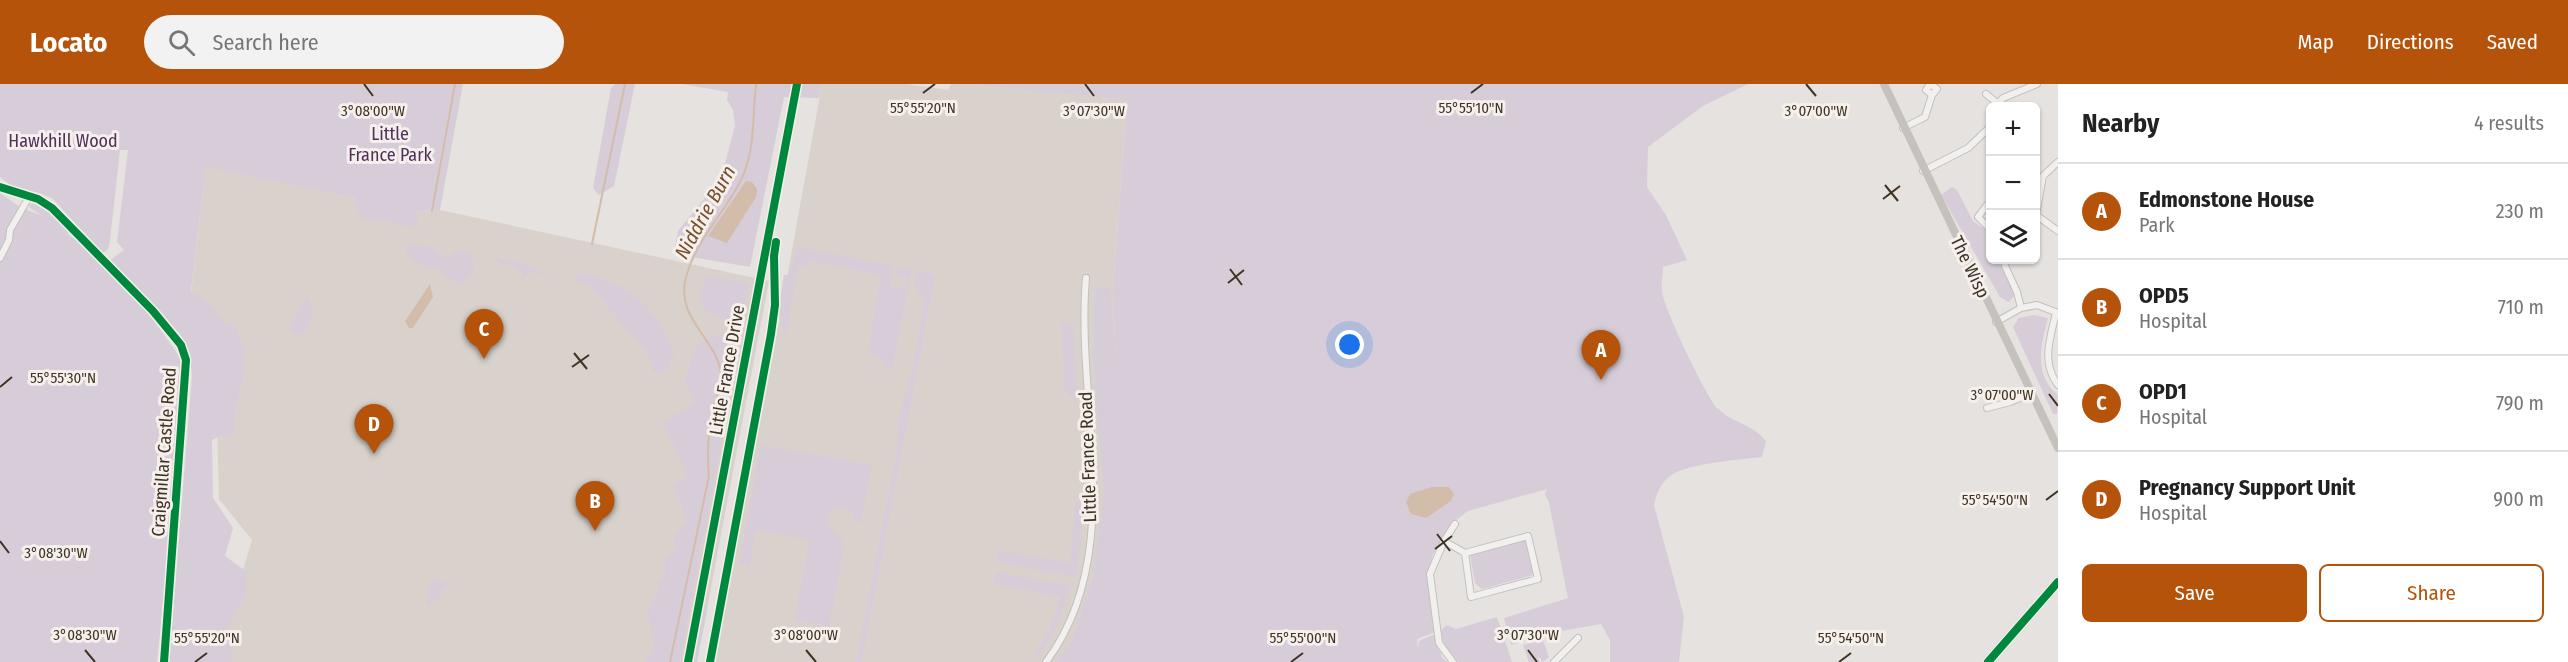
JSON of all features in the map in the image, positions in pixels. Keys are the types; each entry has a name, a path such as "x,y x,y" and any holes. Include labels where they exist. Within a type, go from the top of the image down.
{"main road":[{"path":"1988,662 2058,580"}],"street":[{"name":"Little France Drive","path":"688,662 797,84"},
{"name":"The Wisp","path":"1884,84 1923,171 2058,448"},
{"path":"1999,102 2002,98 2037,84"},
{"path":"1986,94 1994,102"},
{"path":"1903,128 1925,117 1932,95"},
{"path":"1923,171 1968,148 1986,131"},
{"path":"2058,162 2043,176 2036,214 2058,231"},
{"name":"Craigmillar Castle Road","path":"0,187 52,208 153,311 181,345 186,360 164,662"},
{"path":"0,258 9,240 10,230 29,197"},
{"path":"1986,207 1978,217 1986,225"},
{"path":"2005,264 2021,308"},
{"name":"Little France Road","path":"1046,662 1065,631 1079,599 1091,536 1092,465 1083,314 1086,278"},
{"path":"1996,322 2021,308 2037,305 2057,313 2047,351 2049,369 2058,385"},
{"path":"1987,408 2032,393"},
{"path":"1453,662 1439,643 1430,574 1455,524"},
{"path":"1444,542 1465,553 1528,536 1538,579 1471,597 1465,553"},
{"path":"1554,662 1578,638"}],"shaded area":[{"path":"822,84 905,84 948,90 951,84 964,84 1127,99 1113,290 1118,404 1093,662 712,662 771,366"},
{"path":"206,166 418,211 440,210 769,281 697,662 215,662 252,540 219,499 216,374 189,311"},
{"path":"746,181 752,182 757,189 756,197 727,243 708,236"},
{"path":"430,284 433,297 413,328 409,328 405,321"},
{"path":"1432,487 1449,487 1454,494 1451,501 1426,518 1411,514 1406,502 1410,494"}],"green space":[{"path":"0,84 463,84 440,210 416,211 419,224 416,228 362,219 354,201 356,198 206,167 191,291 214,307 226,325 235,326 244,347 243,380 235,409 234,436 221,436 212,440 213,498 233,528 225,556 247,572 246,595 229,624 233,662 169,662 192,377 190,353 180,334 109,261 124,250 117,242 128,150 120,150 110,240 108,249 103,253 52,198 16,189 0,177"},
{"path":"615,84 635,84 614,186 599,195 593,188 611,88"},
{"path":"682,84 822,84 819,98 784,97 750,267 674,254 678,231 721,178 735,126 733,110 727,100 728,92"},
{"path":"964,84 1748,84 1703,106 1648,147 1647,187 1666,215 1687,260 1663,267 1662,291 1669,314 1695,370 1717,408 1754,430 1766,441 1762,457 1687,468 1670,476 1658,493 1654,505 1684,617 1679,662 1610,662 1610,640 1601,624 1550,633 1511,645 1504,618 1568,598 1549,503 1545,494 1547,489 1468,511 1452,523 1433,554 1428,573 1435,632 1417,639 1418,648 1419,641 1435,634 1442,658 1447,662 1057,662 1072,641 1093,576 1104,493 1093,360 1094,287 1110,287 1116,365 1113,290 1127,100"},
{"path":"1952,187 1957,190 1973,221 1986,230 1986,264 2000,264 2015,295 2009,302 2000,297 1941,195"},
{"path":"0,193 20,207 42,216 29,207 33,202 48,208 79,241 53,224 79,242 150,315 181,359 168,556 157,662 0,662"},
{"path":"411,243 434,248 447,259 457,250 469,253 475,265 471,276 461,284 446,277 441,269 427,267 417,262 406,253"},
{"path":"797,247 894,266 890,287 904,289 907,278 896,276 898,266 912,269 892,370 886,368 886,363 868,352 881,275 809,261 808,266 799,265 786,333 784,333 778,311 784,275 789,275"},
{"path":"494,258 530,266 548,278 535,271 522,279 520,278 523,273 506,262 503,266"},
{"path":"917,271 935,276 862,662 856,662 896,454 900,414 913,365 924,303 924,296 919,294 914,284"},
{"path":"580,273 614,283 639,299 650,310 675,353 668,369 660,374 653,371 648,355 590,286 576,281"},
{"path":"708,276 750,283 743,311 730,320 713,315 702,306 700,292"},
{"path":"305,297 309,297 313,316 303,335 294,334 290,328"},
{"path":"2034,315 2048,318 2041,359 2045,378 2058,395 2057,414 2053,414 2013,327 2019,318"},
{"path":"1062,323 1074,326 1077,403 1064,389"},
{"path":"718,334 731,336 739,347 680,662 644,662 653,647 649,620 650,605 659,592 657,583 665,575 665,556 676,552 674,538 686,521 674,485 688,476 663,423 696,402 684,382 696,348 708,338"},
{"path":"761,445 872,465 861,522 856,523 853,513 845,508 834,510 828,518 828,526 841,539 844,547 829,626 794,620 810,540 756,530 750,566 739,563"},
{"path":"1075,502 1085,503 1076,577 996,562 998,550 1070,563"},
{"path":"1525,540 1533,575 1482,589 1475,583 1470,555"},
{"path":"996,572 1072,586 1054,633 1038,657 1033,656 1049,631 1060,597 993,584"},
{"path":"440,581 449,584 439,598 428,606 426,604 429,582"},
{"path":"707,610 697,662 692,662 703,611"},
{"path":"1497,617 1512,662 1458,662 1446,649 1440,631 1447,625 1456,629"},
{"path":"1543,640 1549,657 1543,662 1538,656 1539,662 1529,662 1523,645"}],"waterway":[{"path":"432,211 455,84"},
{"path":"592,244 625,84"},
{"name":"Niddrie Burn","path":"670,662 709,476 710,429 721,377 717,360 686,305 684,292 686,277 696,251 733,194 745,170 751,146 756,84"}],"cycle path":[{"path":"688,662 797,84"},
{"path":"0,187 38,199 52,208 153,311 181,345 186,360 164,662"},
{"path":"710,662 771,334 775,305 776,242"},
{"path":"1988,662 2058,582"}],"place":[{"name":"OPD1","path":"484,359"},
{"name":"Edmonstone House","path":"1601,380"},
{"name":"Pregnancy Support Unit","path":"374,454"},
{"name":"OPD5","path":"595,531"}],"park label":[{"name":"Hawkhill Wood","path":"63,141"},
{"name":"Little France Park","path":"390,144"}]}
